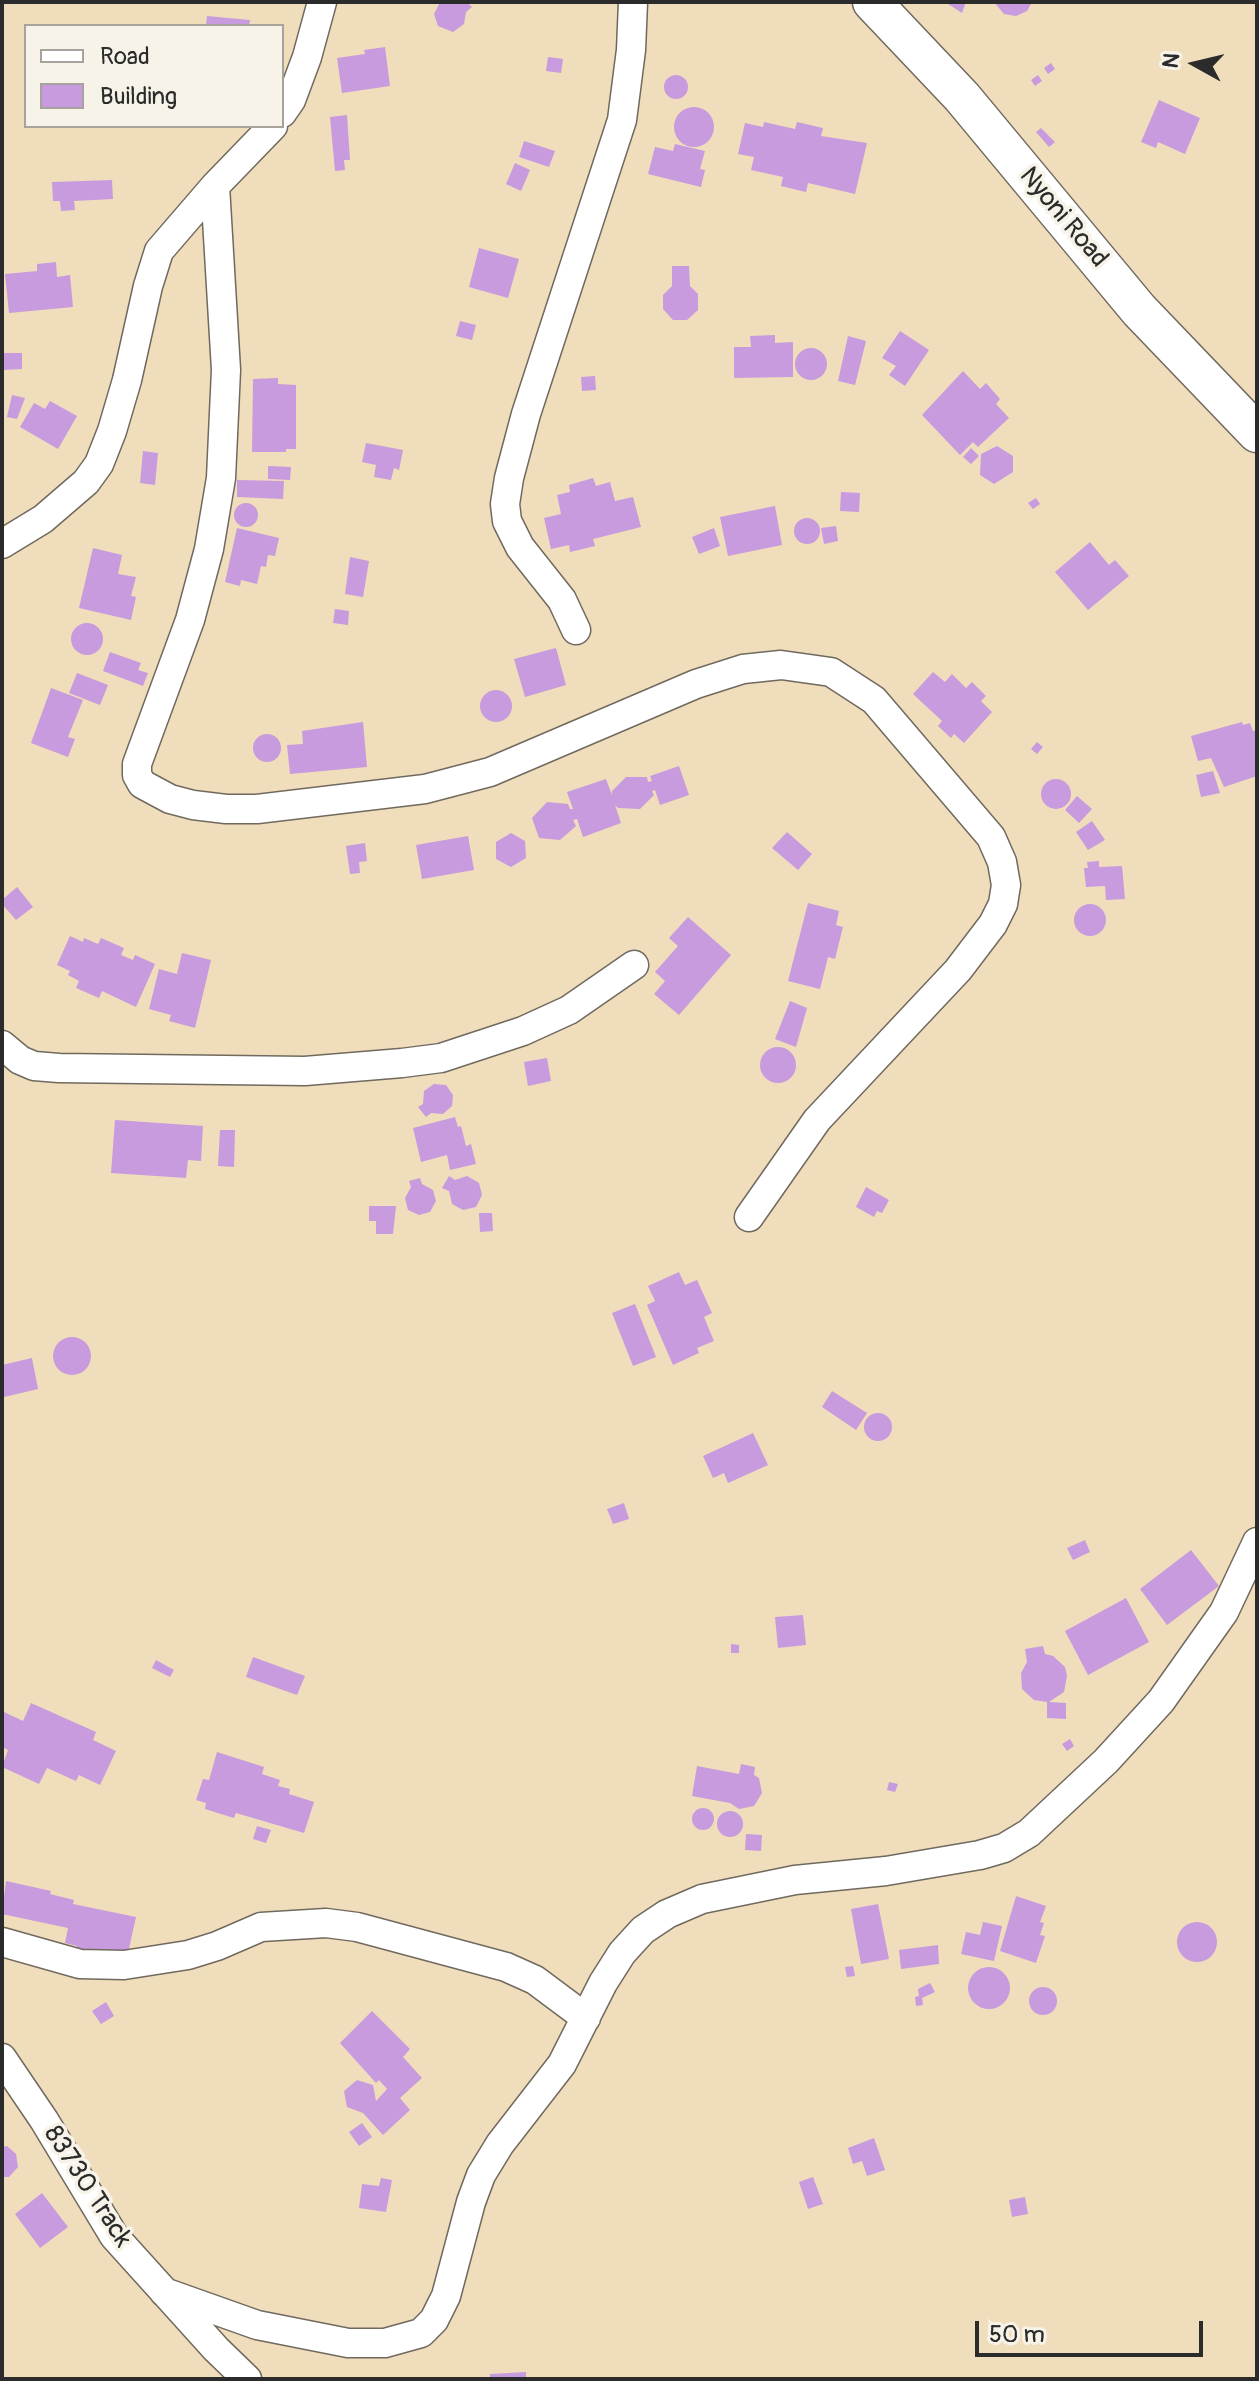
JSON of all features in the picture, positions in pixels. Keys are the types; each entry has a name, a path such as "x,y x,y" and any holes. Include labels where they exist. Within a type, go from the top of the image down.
{"street":[{"path":"284,110 291,100 307,57 322,2"},
{"path":"576,630 562,600 520,547 507,521 505,504 526,414 622,120 631,50 633,2"},
{"name":"Nyoni Road","path":"872,2 962,97 1139,310 1257,433"},
{"path":"2,544 43,519 86,482 99,464 127,380 159,251 271,128"},
{"path":"215,186 226,370 221,478 209,549 190,620 137,764 137,775 142,784 170,799 226,809 257,809 425,789 490,772 696,684 743,669 781,665 831,672 874,700 991,837 1002,862 1006,885 1003,904 993,924 958,970 817,1120 749,1217"},
{"path":"2,1045 20,1060 34,1066 59,1068 305,1071 402,1063 441,1058 523,1031 569,1010 634,965"},
{"path":"164,2292 257,2325 348,2343 385,2343 421,2333 434,2320 446,2296 481,2175 500,2144 562,2064 603,1983 622,1953 643,1930 667,1914 702,1899 795,1880 886,1871 980,1855 1004,1848 1029,1833 1106,1761 1161,1701 1224,1612 1257,1542"},
{"path":"2,1942 80,1964 124,1965 188,1955 261,1927 326,1923 357,1927 506,1967 535,1980 586,2018"},
{"name":"83730 Track","path":"2,2058 44,2120 114,2236 247,2379"}],"building":[{"path":"440,2 467,2 472,7 466,12 464,24 453,32 438,26 434,14"},
{"path":"945,2 966,2 962,13"},
{"path":"994,2 1032,2 1027,11 1016,16 1004,14"},
{"path":"207,16 250,20 249,24 206,24"},
{"path":"385,47 390,86 342,93 337,58"},
{"path":"548,57 563,59 561,73 546,71"},
{"path":"1051,63 1055,69 1048,74 1044,68"},
{"path":"676,75 684,79 688,87 684,95 676,99 668,95 664,87 668,79"},
{"path":"1038,75 1042,81 1035,86 1031,80"},
{"path":"1159,100 1200,118 1185,154 1158,142 1156,148 1141,142"},
{"path":"694,107 708,113 714,127 708,141 694,147 680,141 674,127 680,113"},
{"path":"347,115 350,160 344,160 345,170 335,171 330,117"},
{"path":"764,122 795,129 797,122 823,128 821,136 867,143 855,194 808,183 806,192 781,186 783,177 751,170 754,157 738,154 745,123 763,127"},
{"path":"1041,128 1055,142 1049,147 1036,132"},
{"path":"524,141 555,151 549,167 519,157"},
{"path":"675,144 705,151 700,169 705,170 701,187 648,174 655,147 673,151"},
{"path":"515,163 530,170 521,191 506,184"},
{"path":"112,180 113,199 74,201 75,210 61,211 60,201 53,201 52,182"},
{"path":"479,248 519,259 508,298 469,287"},
{"path":"56,262 57,277 70,275 73,307 9,313 5,274 37,271 37,264"},
{"path":"672,266 689,266 690,286 698,294 698,310 687,320 673,320 663,309 663,295 672,286"},
{"path":"460,321 476,325 472,340 456,336"},
{"path":"900,331 929,350 905,386 889,375 896,366 882,358"},
{"path":"775,335 775,343 793,342 793,377 734,378 734,347 751,347 750,336"},
{"path":"848,336 866,341 855,385 838,381"},
{"path":"811,348 822,353 827,364 822,375 811,380 800,375 795,364 800,353"},
{"path":"2,353 22,353 22,369 2,370"},
{"path":"963,371 980,389 986,383 1000,399 996,404 1009,418 978,447 973,442 960,455 922,415"},
{"path":"595,376 596,390 582,391 581,377"},
{"path":"278,378 278,384 296,385 296,449 252,452 253,379"},
{"path":"12,395 25,398 17,419 7,417"},
{"path":"50,401 77,416 58,449 20,427 34,403 45,409"},
{"path":"366,443 403,450 399,470 394,468 391,480 374,477 376,465 362,462"},
{"path":"997,446 1013,456 1013,472 994,484 980,475 981,454"},
{"path":"971,448 979,456 971,464 963,457"},
{"path":"143,451 158,453 155,485 140,483"},
{"path":"268,466 291,467 290,480 268,479"},
{"path":"593,478 596,486 610,482 615,501 633,497 641,527 593,539 595,546 570,552 569,545 551,549 544,518 561,514 557,495 570,492 569,485"},
{"path":"237,480 284,481 283,499 237,497"},
{"path":"841,492 860,493 859,512 840,511"},
{"path":"1036,498 1040,504 1033,509 1028,503"},
{"path":"246,503 255,506 258,515 255,524 246,527 237,524 234,515 237,506"},
{"path":"775,506 782,545 728,556 720,517"},
{"path":"807,518 816,522 820,531 816,540 807,544 798,540 794,531 798,522"},
{"path":"836,526 838,541 824,544 821,528"},
{"path":"237,528 279,538 275,556 268,555 266,567 261,566 257,584 241,580 240,586 225,582"},
{"path":"714,528 720,546 699,554 692,537"},
{"path":"1090,542 1109,565 1115,560 1129,576 1088,610 1055,572"},
{"path":"93,548 122,555 118,574 136,577 131,596 136,597 131,620 79,608"},
{"path":"350,557 369,561 363,597 345,594"},
{"path":"335,609 349,611 348,625 333,623"},
{"path":"87,623 99,627 103,639 99,651 87,655 75,651 71,639 75,627"},
{"path":"556,648 566,685 525,697 514,659"},
{"path":"110,652 141,663 138,670 148,673 143,686 103,671"},
{"path":"933,672 945,682 952,674 966,688 972,682 986,696 981,701 992,712 964,743 954,734 951,738 938,726 942,721 913,694"},
{"path":"77,673 108,685 100,705 69,693"},
{"path":"51,688 83,700 68,737 75,739 68,757 31,743"},
{"path":"496,690 507,695 512,706 507,717 496,722 485,717 480,706 485,695"},
{"path":"363,722 367,767 290,774 287,745 303,744 302,731"},
{"path":"1242,722 1243,725 1250,723 1253,731 1257,730 1257,776 1224,787 1211,758 1198,761 1191,736"},
{"path":"267,734 277,738 281,748 277,758 267,762 257,758 253,748 257,738"},
{"path":"1037,742 1043,747 1037,754 1031,749"},
{"path":"679,766 689,795 660,805 655,790 640,809 618,808 615,805 621,823 583,837 577,819 573,820 576,826 560,840 539,838 532,818 547,802 568,804 573,809 567,792 606,779 612,795 612,791 626,777 647,777 648,782 652,781 650,776"},
{"path":"1213,771 1220,793 1201,797 1196,775"},
{"path":"1056,779 1067,783 1071,794 1067,805 1056,809 1045,805 1041,794 1045,783"},
{"path":"1077,796 1092,809 1079,823 1065,810"},
{"path":"1092,821 1105,840 1088,850 1076,832"},
{"path":"787,832 812,854 798,870 772,848"},
{"path":"511,833 525,841 526,858 511,867 496,859 496,842"},
{"path":"468,836 474,870 422,879 416,845"},
{"path":"365,843 367,861 359,862 360,873 350,874 346,846"},
{"path":"1099,861 1099,867 1122,866 1125,899 1106,900 1105,886 1086,887 1084,868 1088,868 1087,862"},
{"path":"17,887 33,907 16,920 2,900"},
{"path":"808,903 839,911 836,925 843,927 835,959 828,957 820,989 788,981"},
{"path":"1090,904 1102,908 1106,920 1102,932 1090,936 1078,932 1074,920 1078,908"},
{"path":"688,917 731,955 679,1015 654,994 665,981 655,972 678,946 669,938"},
{"path":"70,936 98,944 101,938 124,948 121,955 133,960 135,955 155,964 136,1007 102,991 99,998 76,988 79,981 68,975 70,971 57,965"},
{"path":"182,953 211,960 195,1028 169,1021 171,1015 149,1009 159,969 177,974"},
{"path":"790,1001 807,1008 796,1047 775,1039"},
{"path":"778,1047 791,1052 796,1065 791,1078 778,1083 765,1078 760,1065 765,1052"},
{"path":"547,1058 551,1081 528,1086 524,1062"},
{"path":"434,1084 446,1085 453,1095 452,1106 443,1114 431,1113 426,1117 418,1107 423,1104 424,1091"},
{"path":"455,1117 458,1127 461,1126 466,1146 471,1144 476,1164 450,1170 447,1155 421,1162 413,1128"},
{"path":"115,1120 203,1126 201,1161 188,1160 186,1178 111,1173"},
{"path":"220,1130 235,1130 234,1167 218,1166"},
{"path":"449,1176 455,1180 467,1176 479,1183 482,1195 476,1207 463,1210 452,1204 449,1191 442,1188"},
{"path":"420,1178 422,1184 433,1190 436,1201 430,1212 419,1215 408,1210 405,1198 411,1187 409,1181"},
{"path":"866,1187 889,1200 882,1213 877,1211 874,1217 856,1207"},
{"path":"369,1206 396,1206 393,1234 376,1234 376,1221 369,1221"},
{"path":"479,1213 492,1213 493,1231 480,1232"},
{"path":"679,1272 685,1285 697,1280 712,1313 704,1317 714,1341 697,1348 699,1353 673,1365 647,1305 655,1301 648,1286"},
{"path":"635,1304 656,1357 633,1366 612,1313"},
{"path":"72,1337 86,1342 91,1356 86,1370 72,1375 58,1370 53,1356 58,1342"},
{"path":"32,1358 38,1389 4,1397 2,1365"},
{"path":"832,1391 867,1413 856,1430 822,1407"},
{"path":"878,1413 888,1417 892,1427 888,1437 878,1441 868,1437 864,1427 868,1417"},
{"path":"753,1433 768,1465 728,1483 724,1473 713,1478 703,1456"},
{"path":"624,1503 629,1519 613,1524 607,1509"},
{"path":"1085,1540 1090,1552 1073,1560 1067,1548"},
{"path":"1191,1550 1219,1586 1167,1625 1140,1589"},
{"path":"1126,1598 1149,1642 1088,1675 1065,1631"},
{"path":"803,1615 806,1645 778,1648 775,1617"},
{"path":"731,1644 739,1645 739,1653 731,1653"},
{"path":"1043,1646 1045,1654 1053,1656 1065,1667 1064,1692 1049,1702 1066,1703 1066,1719 1047,1718 1047,1702 1034,1700 1022,1689 1021,1673 1027,1662 1025,1649"},
{"path":"253,1657 305,1676 297,1695 246,1677"},
{"path":"156,1660 174,1670 170,1677 152,1668"},
{"path":"31,1703 96,1732 93,1740 116,1751 100,1785 79,1775 76,1781 47,1768 39,1784 2,1767 8,1750 2,1747 2,1711 23,1721"},
{"path":"1070,1739 1074,1746 1067,1751 1062,1744"},
{"path":"217,1752 264,1767 262,1774 280,1780 278,1786 290,1789 289,1794 314,1802 304,1833 236,1813 234,1818 205,1809 206,1803 196,1800 203,1779 209,1780"},
{"path":"741,1764 755,1767 754,1775 759,1778 762,1793 754,1806 739,1809 730,1803 692,1796 697,1766 739,1774"},
{"path":"889,1782 898,1784 895,1792 887,1790"},
{"path":"703,1808 714,1819 703,1830 692,1819"},
{"path":"730,1811 739,1815 743,1824 739,1833 730,1837 721,1833 717,1824 721,1815"},
{"path":"257,1826 271,1830 266,1843 253,1839"},
{"path":"746,1834 762,1835 761,1851 745,1850"},
{"path":"6,1881 51,1891 50,1894 74,1900 73,1904 136,1917 126,1962 76,1951 77,1946 65,1943 68,1928 2,1914"},
{"path":"1016,1896 1046,1906 1040,1922 1044,1923 1040,1935 1045,1936 1036,1963 1000,1951"},
{"path":"878,1904 889,1959 861,1964 851,1909"},
{"path":"983,1922 1002,1926 994,1961 961,1954 966,1932 980,1935"},
{"path":"1197,1922 1211,1928 1217,1942 1211,1956 1197,1962 1183,1956 1177,1942 1183,1928"},
{"path":"938,1945 939,1964 901,1969 899,1950"},
{"path":"853,1966 855,1976 847,1977 845,1967"},
{"path":"989,1967 1004,1973 1010,1988 1004,2003 989,2009 974,2003 968,1988 974,1973"},
{"path":"930,1983 935,1992 922,1998 923,2005 916,2006 918,1989"},
{"path":"1043,1987 1053,1991 1057,2001 1053,2011 1043,2015 1033,2011 1029,2001 1033,1991"},
{"path":"106,2002 114,2016 101,2024 92,2011"},
{"path":"372,2011 410,2049 403,2057 422,2078 400,2098 410,2110 383,2135 363,2113 347,2107 344,2091 357,2080 373,2085 376,2101 387,2089 379,2080 376,2083 340,2043"},
{"path":"362,2123 372,2137 359,2146 349,2132"},
{"path":"874,2138 885,2170 867,2176 862,2161 853,2164 848,2148"},
{"path":"7,2146 16,2154 18,2167 9,2177 2,2177 2,2147"},
{"path":"813,2177 823,2204 808,2209 799,2182"},
{"path":"381,2178 392,2180 386,2212 359,2208 362,2184 379,2186"},
{"path":"42,2193 68,2227 40,2248 15,2214"},
{"path":"1025,2197 1028,2214 1012,2217 1009,2200"},
{"path":"526,2372 526,2379 490,2379 490,2374"}]}
